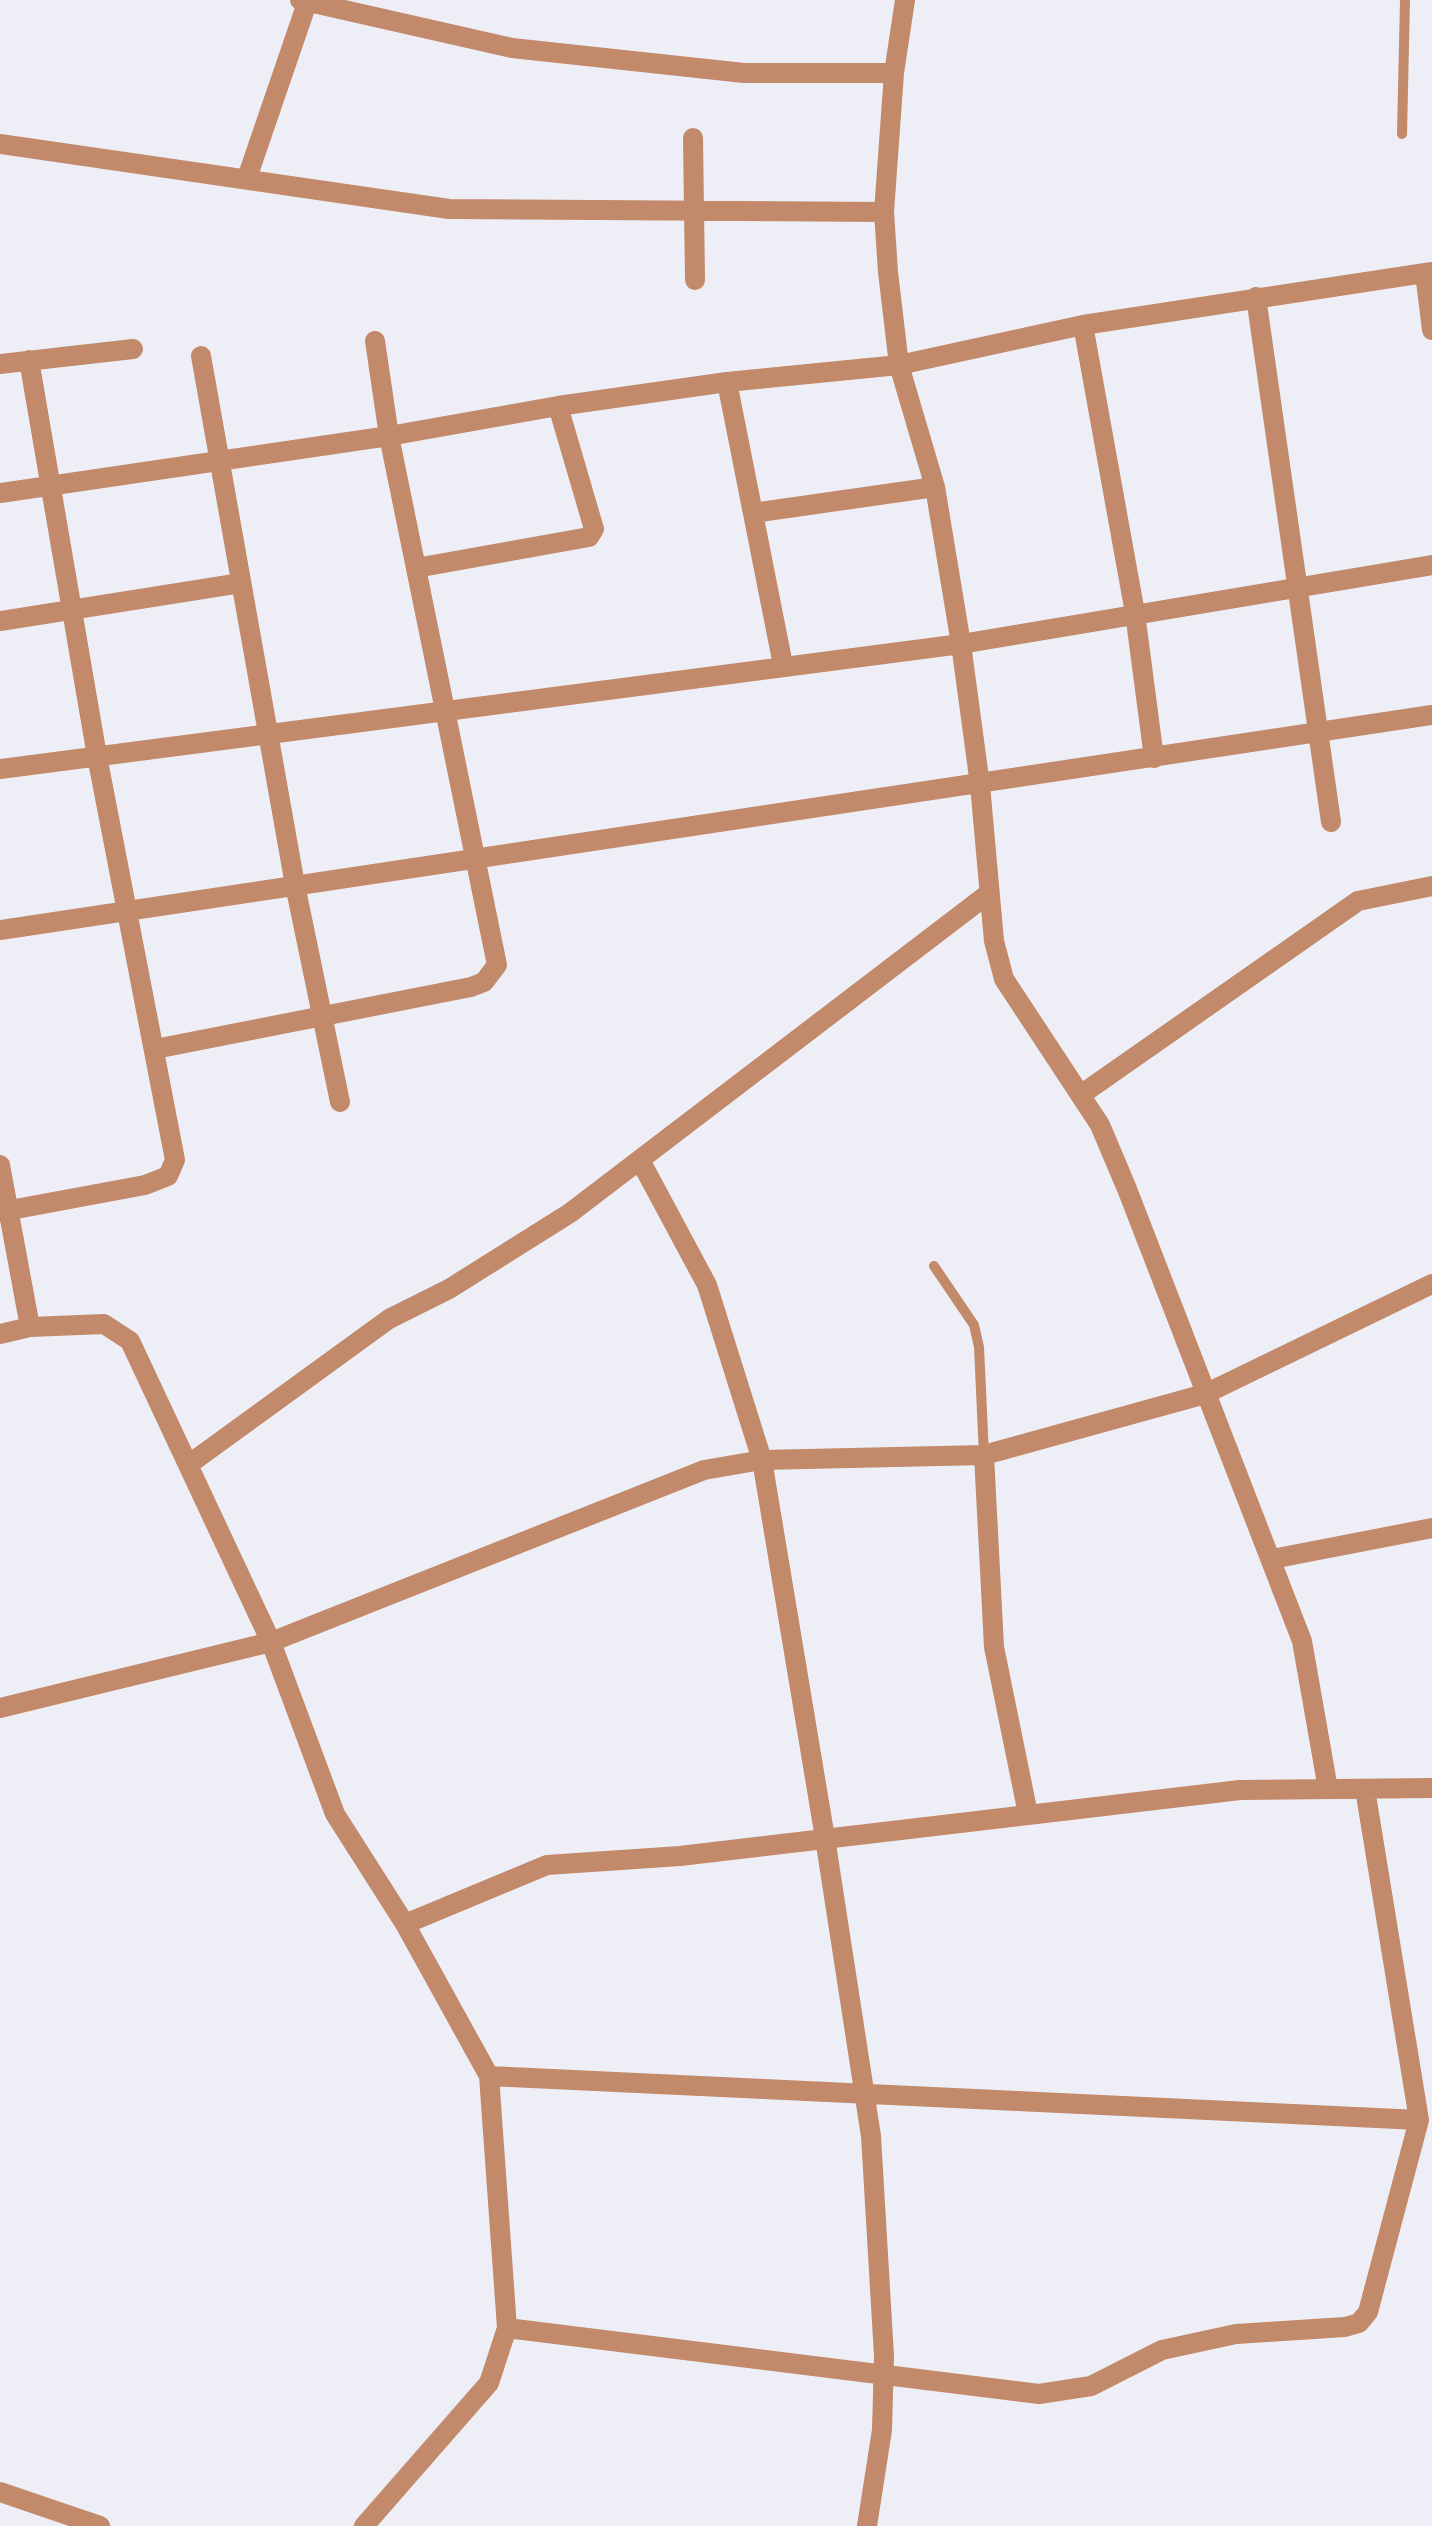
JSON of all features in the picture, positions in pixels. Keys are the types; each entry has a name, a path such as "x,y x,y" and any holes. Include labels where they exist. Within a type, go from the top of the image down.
{"street":[{"path":"905,0 894,73 884,212 899,365 935,487 961,644 980,785 994,941 1004,979 1082,1094 1100,1125 1127,1189 1302,1641 1328,1789"},
{"path":"247,178 305,1 512,48 744,73 894,73"},
{"path":"693,138 695,280"},
{"path":"0,144 449,209 884,212"},
{"path":"0,493 389,436 558,406 727,382 899,365 1083,325 1428,272 1432,330"},
{"path":"1256,297 1331,822"},
{"path":"1083,325 1135,613 1154,758"},
{"path":"155,1049 323,1019 484,982 497,965 389,436 375,341"},
{"path":"0,364 133,349"},
{"path":"201,356 295,885 340,1102"},
{"path":"4,1212 145,1185 168,1176 175,1160 97,756 29,360"},
{"path":"727,382 783,665"},
{"path":"416,568 589,537 594,529 558,406"},
{"path":"753,513 935,487"},
{"path":"0,769 961,644 1432,565"},
{"path":"0,621 241,583"},
{"path":"0,930 1432,715"},
{"path":"1082,1094 1358,901 1432,886"},
{"path":"188,1465 389,1319 462,1280 570,1213 641,1162 988,894"},
{"path":"641,1162 707,1285 762,1460 825,1838 871,2136 884,2375 882,2430 867,2526"},
{"path":"0,1165 4,1212 30,1327"},
{"path":"0,1708 271,1642 704,1470 762,1460 984,1455 1205,1394 1432,1284"},
{"path":"0,1334 30,1327 104,1324 130,1341 271,1642 335,1814 405,1924 489,2076 507,2328 489,2383 364,2526"},
{"path":"984,1455 994,1647 1028,1814"},
{"path":"1272,1559 1432,1528"},
{"path":"405,1924 547,1865 680,1856 1240,1790 1432,1788"},
{"path":"507,2328 1012,2393 1065,2392 1091,2386 1162,2350 1236,2334 1345,2327 1359,2323 1368,2312 1419,2120 1365,1789"},
{"path":"489,2076 1419,2120"},
{"path":"0,2492 71,2522 100,2526"}],"lane":[{"path":"1402,134 1405,0"},
{"path":"934,1266 974,1325 979,1347 984,1455"}]}
